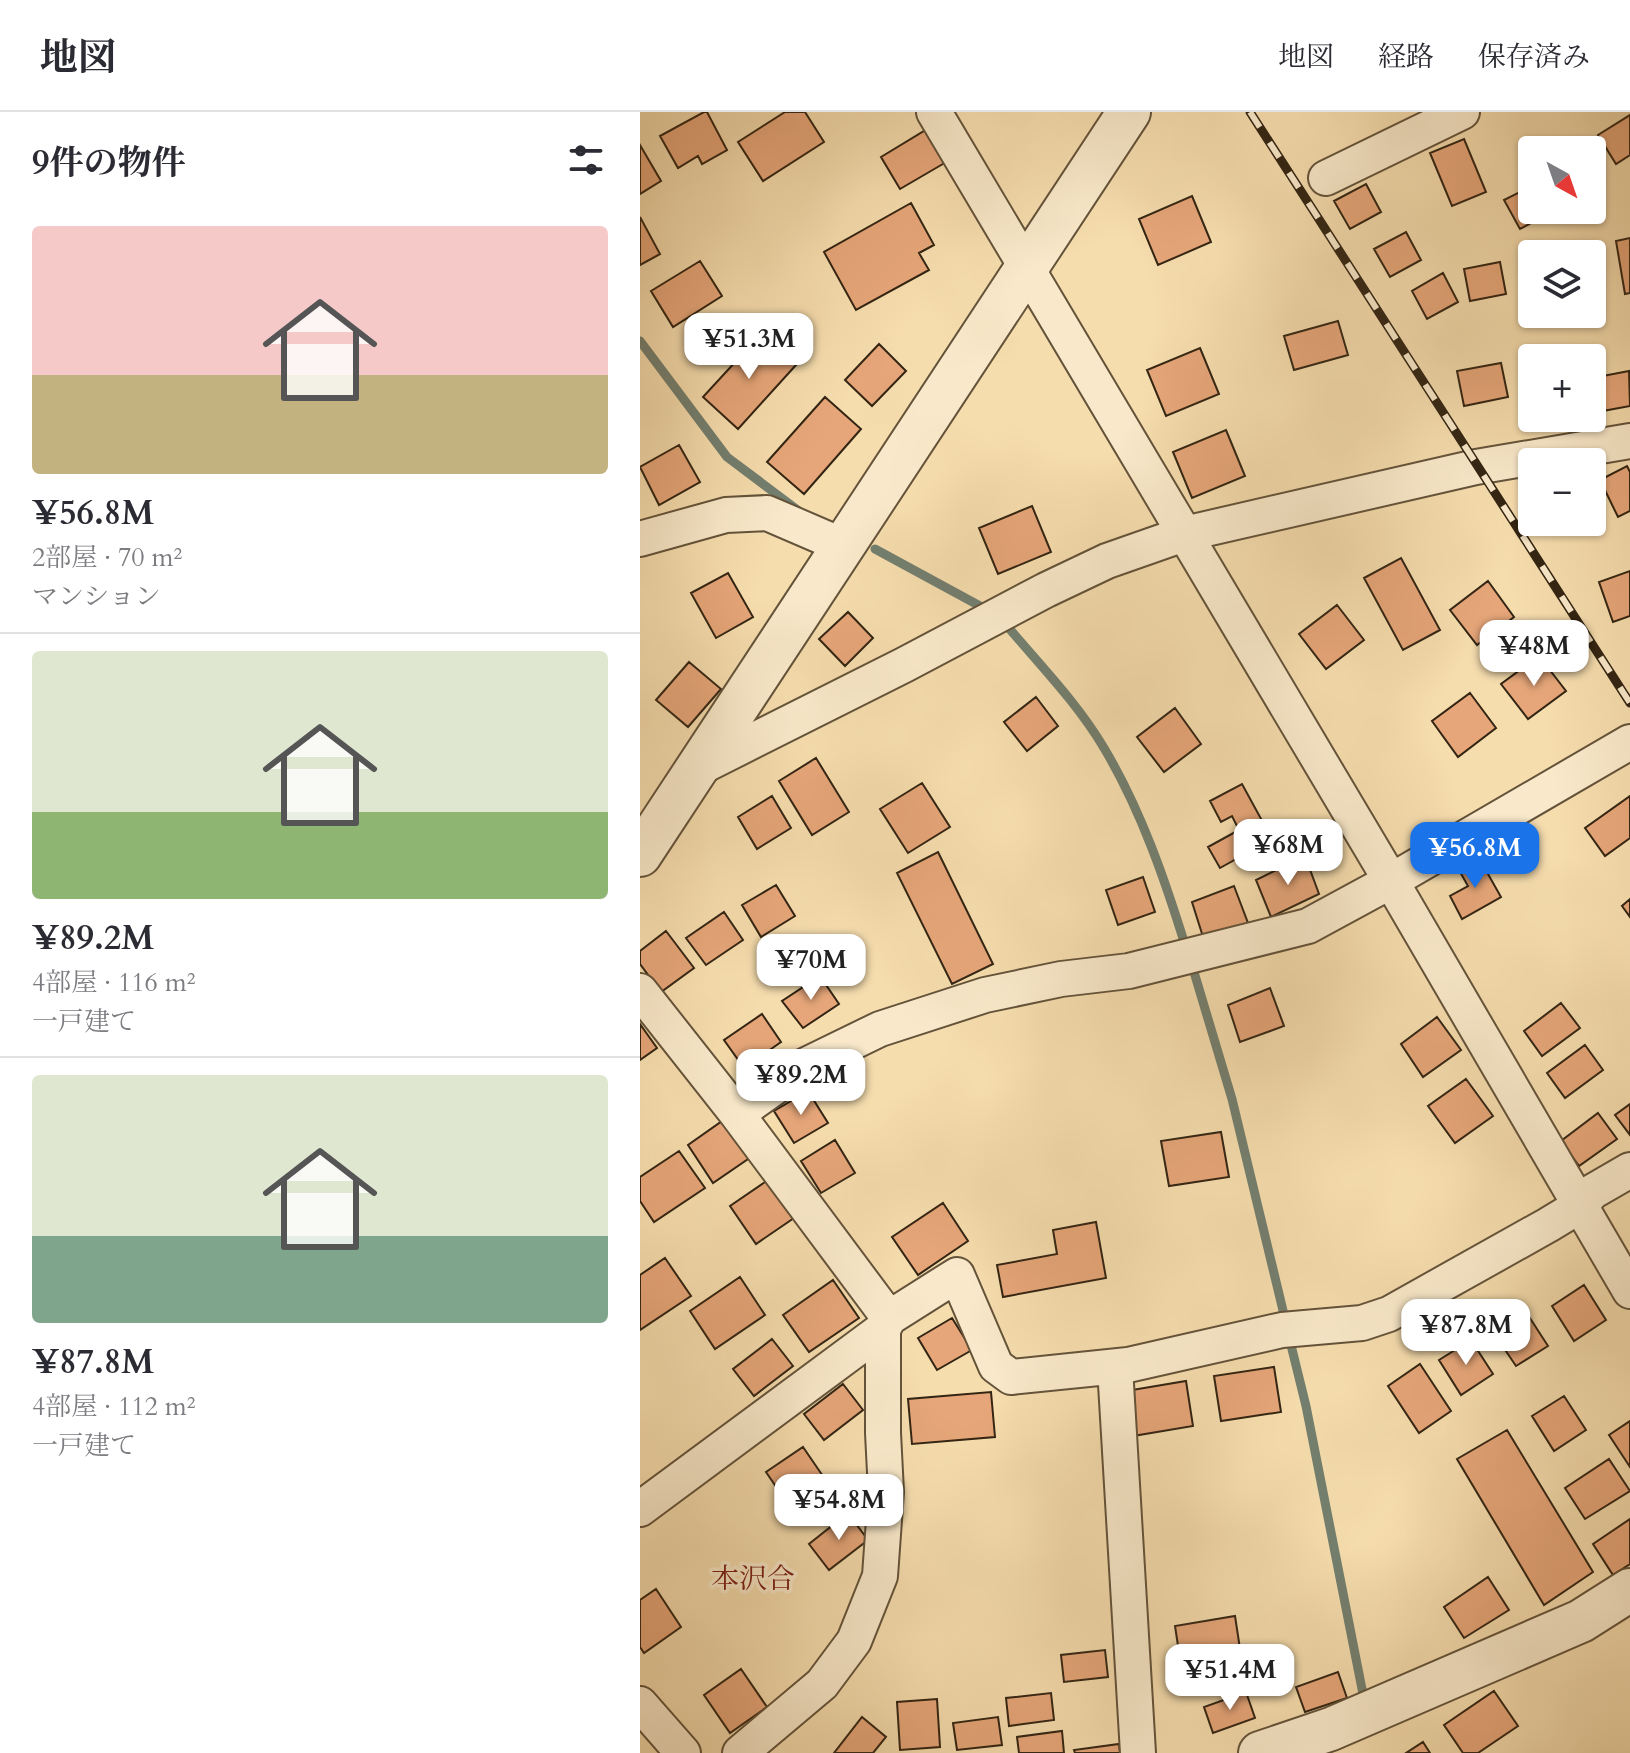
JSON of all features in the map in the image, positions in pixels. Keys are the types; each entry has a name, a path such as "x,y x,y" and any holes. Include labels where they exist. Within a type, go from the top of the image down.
{"street":[{"path":"934,112 1028,266 1630,1291"},
{"path":"640,855 846,547 1129,112"},
{"path":"1326,178 1462,112"},
{"path":"699,768 1107,561 1184,534 1476,467 1630,441"},
{"path":"640,539 726,515 767,513 846,547"},
{"path":"737,1114 806,1065 880,1029 985,995 1061,979 1129,971 1308,926 1630,742"},
{"path":"640,991 737,1114 886,1324 883,1433 886,1492 880,1576 854,1641 822,1684 740,1753"},
{"path":"640,1509 886,1324 957,1275 996,1366 1011,1377 1115,1367 1290,1329 1362,1323 1389,1314 1581,1205 1592,1192 1630,1170"},
{"path":"1115,1367 1138,1753"},
{"path":"1260,1753 1338,1741 1581,1621 1630,1590"},
{"path":"640,1704 683,1753"}],"building":[{"path":"707,112 727,150 702,164 698,156 678,168 660,136"},
{"path":"785,112 805,112 824,142 763,181 738,142"},
{"path":"1630,115 1630,155 1616,164 1606,148 1606,136 1598,135"},
{"path":"929,128 948,161 900,189 881,157"},
{"path":"1464,139 1486,192 1452,206 1430,153"},
{"path":"640,145 661,181 640,194"},
{"path":"1366,184 1381,212 1350,229 1334,201"},
{"path":"1518,193 1518,224 1529,224 1520,229 1504,200"},
{"path":"1192,196 1211,242 1158,265 1139,219"},
{"path":"911,203 934,245 919,253 929,270 856,310 824,252"},
{"path":"640,217 660,254 640,265"},
{"path":"1406,232 1421,260 1390,277 1374,249"},
{"path":"1630,238 1630,293 1625,294 1616,241"},
{"path":"700,261 722,296 673,327 651,291"},
{"path":"1500,262 1506,294 1470,301 1464,269"},
{"path":"1443,273 1458,302 1427,319 1412,291"},
{"path":"1338,321 1348,355 1294,370 1284,336"},
{"path":"761,334 796,365 738,429 703,397"},
{"path":"879,344 906,371 872,406 845,380"},
{"path":"1200,348 1219,394 1166,416 1147,370"},
{"path":"1501,363 1508,397 1464,406 1457,371"},
{"path":"1629,371 1630,406 1606,410 1606,375"},
{"path":"825,397 861,429 804,494 767,462"},
{"path":"1226,430 1245,476 1192,498 1173,452"},
{"path":"679,445 700,482 659,505 640,467"},
{"path":"1627,466 1630,472 1630,511 1618,517 1606,492 1606,477"},
{"path":"1032,506 1051,552 998,574 979,528"},
{"path":"1401,558 1440,630 1403,650 1364,578"},
{"path":"1630,571 1630,616 1613,622 1599,582"},
{"path":"728,573 753,617 716,638 691,593"},
{"path":"1488,581 1514,617 1477,645 1450,610"},
{"path":"1337,605 1364,640 1326,669 1299,634"},
{"path":"848,612 873,638 845,666 819,639"},
{"path":"1539,656 1566,691 1528,719 1501,684"},
{"path":"689,662 721,689 688,727 656,700"},
{"path":"1470,693 1496,728 1458,757 1432,721"},
{"path":"1036,697 1058,726 1027,751 1004,722"},
{"path":"1175,708 1201,744 1164,772 1137,737"},
{"path":"816,758 849,812 812,835 779,781"},
{"path":"922,783 950,827 908,853 880,809"},
{"path":"1242,784 1272,839 1220,868 1208,847 1239,830 1232,816 1221,822 1210,801"},
{"path":"772,796 791,828 757,849 738,817"},
{"path":"1630,796 1630,838 1605,856 1585,828"},
{"path":"938,852 993,964 952,984 897,873"},
{"path":"1305,856 1319,894 1271,917 1256,880"},
{"path":"1479,858 1501,897 1462,919 1450,896 1468,886 1459,870"},
{"path":"1143,877 1155,912 1118,925 1106,890"},
{"path":"776,885 795,916 761,937 742,905"},
{"path":"1234,886 1248,923 1204,940 1192,902"},
{"path":"1630,899 1630,917 1622,906"},
{"path":"724,912 743,940 706,965 686,938"},
{"path":"666,931 694,968 661,992 640,964 640,951"},
{"path":"820,976 839,1004 803,1028 782,1001"},
{"path":"1270,988 1284,1026 1240,1042 1228,1005"},
{"path":"1561,1003 1580,1028 1542,1056 1524,1031"},
{"path":"762,1014 781,1042 744,1068 724,1040"},
{"path":"1437,1017 1461,1050 1423,1077 1401,1044"},
{"path":"640,1024 657,1048 640,1060"},
{"path":"1585,1045 1603,1070 1565,1098 1547,1073"},
{"path":"1466,1079 1493,1116 1455,1143 1428,1106"},
{"path":"808,1091 828,1123 794,1143 774,1111"},
{"path":"1630,1104 1630,1135 1615,1115"},
{"path":"1598,1113 1617,1139 1579,1166 1561,1141"},
{"path":"725,1119 751,1157 713,1183 688,1145"},
{"path":"1221,1132 1229,1177 1169,1186 1161,1141"},
{"path":"835,1140 855,1173 821,1193 801,1161"},
{"path":"679,1151 705,1188 654,1222 640,1201 640,1177"},
{"path":"768,1180 794,1218 756,1244 730,1206"},
{"path":"943,1203 968,1241 918,1275 892,1237"},
{"path":"1096,1222 1106,1278 1003,1297 997,1265 1057,1254 1053,1230"},
{"path":"665,1258 691,1296 640,1330 640,1275"},
{"path":"740,1277 765,1315 715,1349 690,1311"},
{"path":"833,1280 859,1318 809,1352 783,1315"},
{"path":"1584,1285 1606,1320 1574,1341 1552,1306"},
{"path":"1526,1312 1548,1346 1516,1366 1493,1332"},
{"path":"952,1318 972,1350 937,1370 918,1338"},
{"path":"772,1339 793,1366 754,1396 733,1369"},
{"path":"1471,1340 1493,1374 1461,1395 1439,1360"},
{"path":"1420,1364 1451,1411 1419,1433 1388,1386"},
{"path":"1274,1367 1281,1412 1221,1421 1214,1376"},
{"path":"1186,1381 1193,1426 1133,1436 1126,1391"},
{"path":"843,1384 863,1410 824,1440 804,1414"},
{"path":"991,1392 995,1437 912,1444 908,1399"},
{"path":"1564,1396 1586,1430 1554,1451 1532,1416"},
{"path":"1630,1421 1630,1467 1609,1435"},
{"path":"1507,1430 1593,1572 1544,1605 1457,1459"},
{"path":"803,1447 829,1485 792,1510 766,1472"},
{"path":"1609,1459 1630,1491 1585,1519 1565,1488"},
{"path":"848,1513 868,1540 829,1570 809,1544"},
{"path":"1630,1519 1630,1564 1613,1575 1593,1544"},
{"path":"1488,1577 1509,1610 1464,1638 1444,1607"},
{"path":"656,1589 681,1627 644,1653 640,1647 640,1600"},
{"path":"1235,1616 1242,1662 1182,1672 1175,1626"},
{"path":"1105,1650 1108,1677 1064,1682 1061,1655"},
{"path":"741,1669 767,1707 730,1733 704,1695"},
{"path":"1338,1672 1347,1698 1305,1712 1296,1687"},
{"path":"1494,1691 1518,1726 1478,1753 1463,1753 1444,1725"},
{"path":"1246,1692 1255,1718 1213,1733 1204,1707"},
{"path":"1051,1693 1054,1720 1009,1726 1006,1698"},
{"path":"937,1699 940,1747 900,1750 897,1702"},
{"path":"862,1717 886,1737 873,1753 834,1753"},
{"path":"998,1717 1002,1745 957,1750 953,1723"},
{"path":"1062,1731 1064,1753 1019,1753 1017,1737"},
{"path":"1423,1742 1430,1753 1406,1753"},
{"path":"1119,1744 1120,1753 1075,1753 1074,1750"}],"waterway":[{"path":"640,341 727,457 799,511"},
{"path":"875,549 980,606"},
{"path":"1008,627 1083,716 1104,748 1151,846 1186,948"},
{"path":"1191,962 1232,1099 1286,1323"},
{"path":"1289,1337 1306,1406 1363,1694"}],"railway":[{"path":"1250,112 1630,703"}],"district":[{"name":"本沢合","path":"753,1578"}]}
